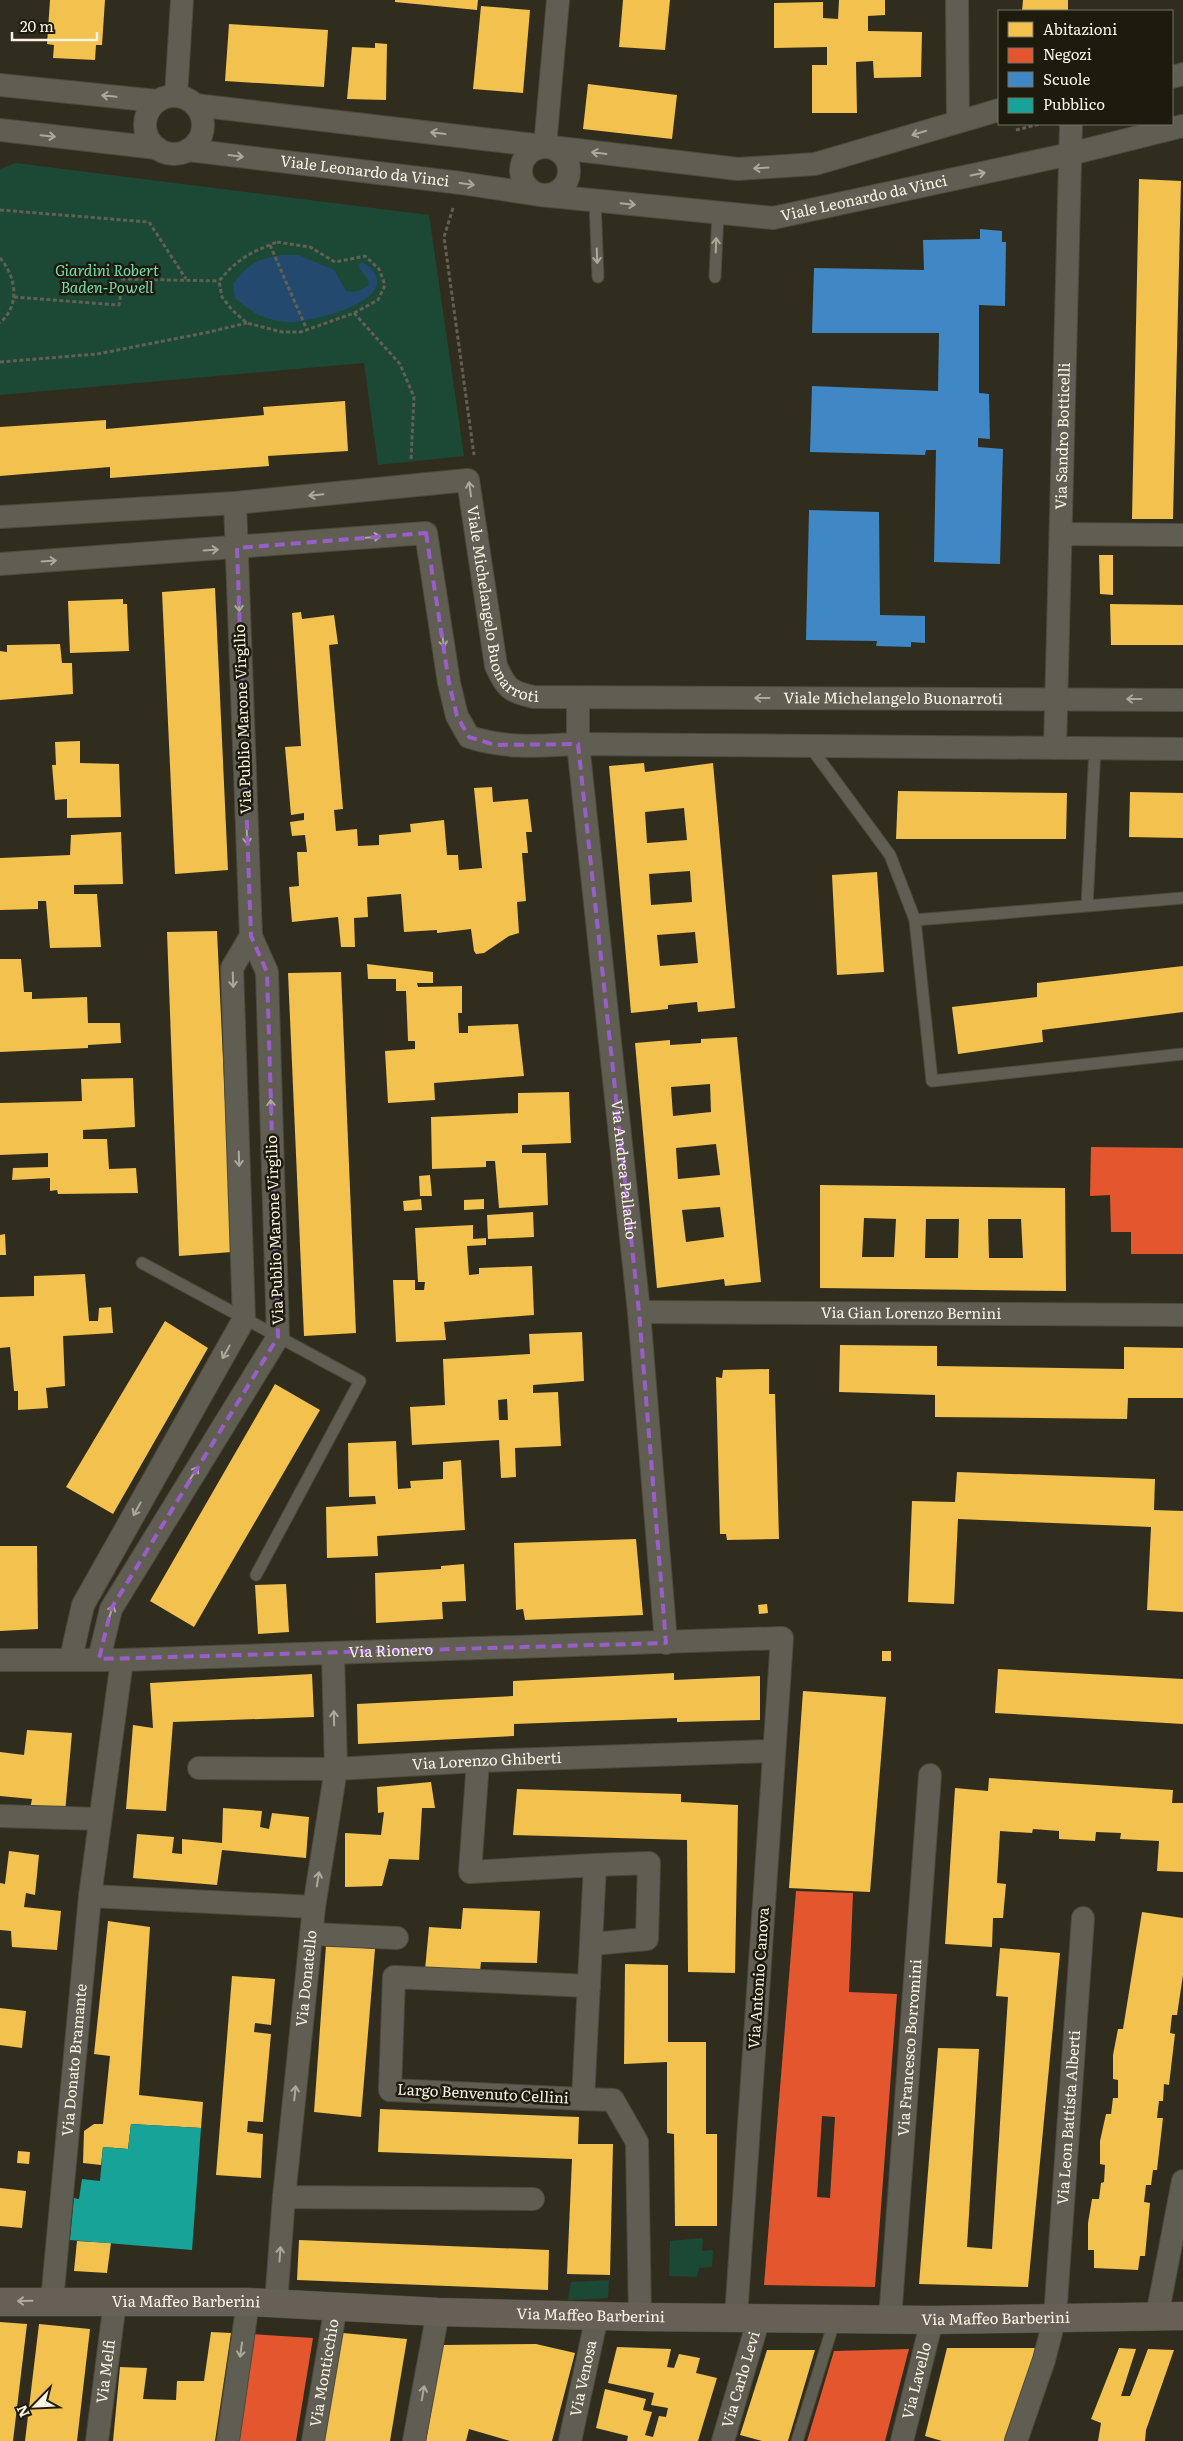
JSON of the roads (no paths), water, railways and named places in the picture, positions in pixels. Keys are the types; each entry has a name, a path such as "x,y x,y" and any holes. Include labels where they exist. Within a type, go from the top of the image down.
{"street":[{"path":"176,101 182,0"},
{"path":"540,195 526,187 521,177 521,165 530,151 545,146 558,0"},
{"path":"957,0 958,121"},
{"name":"Viale Leonardo da Vinci","path":"0,85 176,101 738,169 814,164 998,110"},
{"path":"157,148 150,141 146,123 147,113 176,101"},
{"path":"176,101 202,121 202,130 199,138 188,150"},
{"name":"Via Sandro Botticelli","path":"1055,748 1071,125"},
{"name":"Viale Leonardo da Vinci","path":"0,130 157,148 172,153 188,150 461,183 540,195 773,218 1070,154 1183,126"},
{"name":"Viale Leonardo da Vinci","path":"540,195 547,195 560,190 566,182 569,171 565,157 560,152 545,146"},
{"name":"Viale Michelangelo Buonarroti","path":"0,517 235,503 468,480 496,666 504,684 515,693 534,697 578,698 1183,700"},
{"name":"Via Publio Marone Virgilio","path":"99,1659 111,1609 278,1337 267,972 251,936 235,503"},
{"path":"0,564 236,548 426,532 449,683 457,716 468,737 495,745 530,747 578,744 811,748 1183,749"},
{"path":"1061,534 1183,534"},
{"name":"Via Andrea Palladio","path":"578,698 578,744 639,1312 666,1643"},
{"path":"71,1658 82,1605 244,1319 232,968 251,936"},
{"name":"Via Gian Lorenzo Bernini","path":"639,1312 1183,1315"},
{"name":"Via Rionero","path":"0,1660 71,1658 122,1660 782,1638"},
{"name":"Via Antonio Canova","path":"747,2317 774,1751 782,1638"},
{"name":"Via Donatello","path":"276,2303 284,2197 314,1907 336,1769 333,1653"},
{"name":"Via Donato Bramante","path":"52,2301 60,2199 90,1896 122,1660"},
{"name":"Via Lorenzo Ghiberti","path":"199,1768 336,1769 478,1761 774,1751"},
{"path":"478,1761 470,1872 649,1864 646,1939 592,1944"},
{"name":"Via Francesco Borromini","path":"890,2319 930,1775"},
{"path":"0,1816 100,1819"},
{"path":"595,1865 583,2099 613,2100 636,2142 640,2317"},
{"path":"90,1896 314,1907"},
{"name":"Via Leon Battista Alberti","path":"1016,2441 1044,2360 1055,2318 1083,1918"},
{"path":"311,1934 397,1938"},
{"name":"Largo Benvenuto Cellini","path":"583,2099 390,2090 394,1977 589,1986"},
{"path":"1170,2316 1183,2181"},
{"path":"284,2197 533,2199"},
{"name":"Via Maffeo Barberini","path":"0,2302 248,2302 438,2312 640,2317 932,2320 1170,2316"},
{"name":"Via Melfi","path":"97,2441 116,2302"},
{"path":"228,2441 248,2302"},
{"name":"Via Monticchio","path":"313,2441 336,2306"},
{"path":"414,2441 438,2312"},
{"name":"Via Venosa","path":"570,2441 597,2316"},
{"name":"Via Carlo Levi","path":"723,2441 747,2317"},
{"name":"Via Lavello","path":"902,2441 932,2320"}],"lane":[{"path":"595,201 598,277"},
{"path":"715,277 718,213"},
{"path":"811,748 890,856 915,920 932,1081 1183,1054"},
{"path":"1087,906 1096,748"},
{"path":"915,920 1183,898"},
{"path":"142,1263 360,1380 256,1575"},
{"path":"797,2441 835,2319"}],"water":[{"path":"281,255 298,255 334,270 346,291 350,292 359,291 369,284 359,264 363,262 375,275 377,286 370,296 341,311 294,322 268,319 253,312 235,298 233,284 248,267 265,258"}],"park label":[{"name":"Giardini Robert Baden-Powell","path":"107,280"}]}
